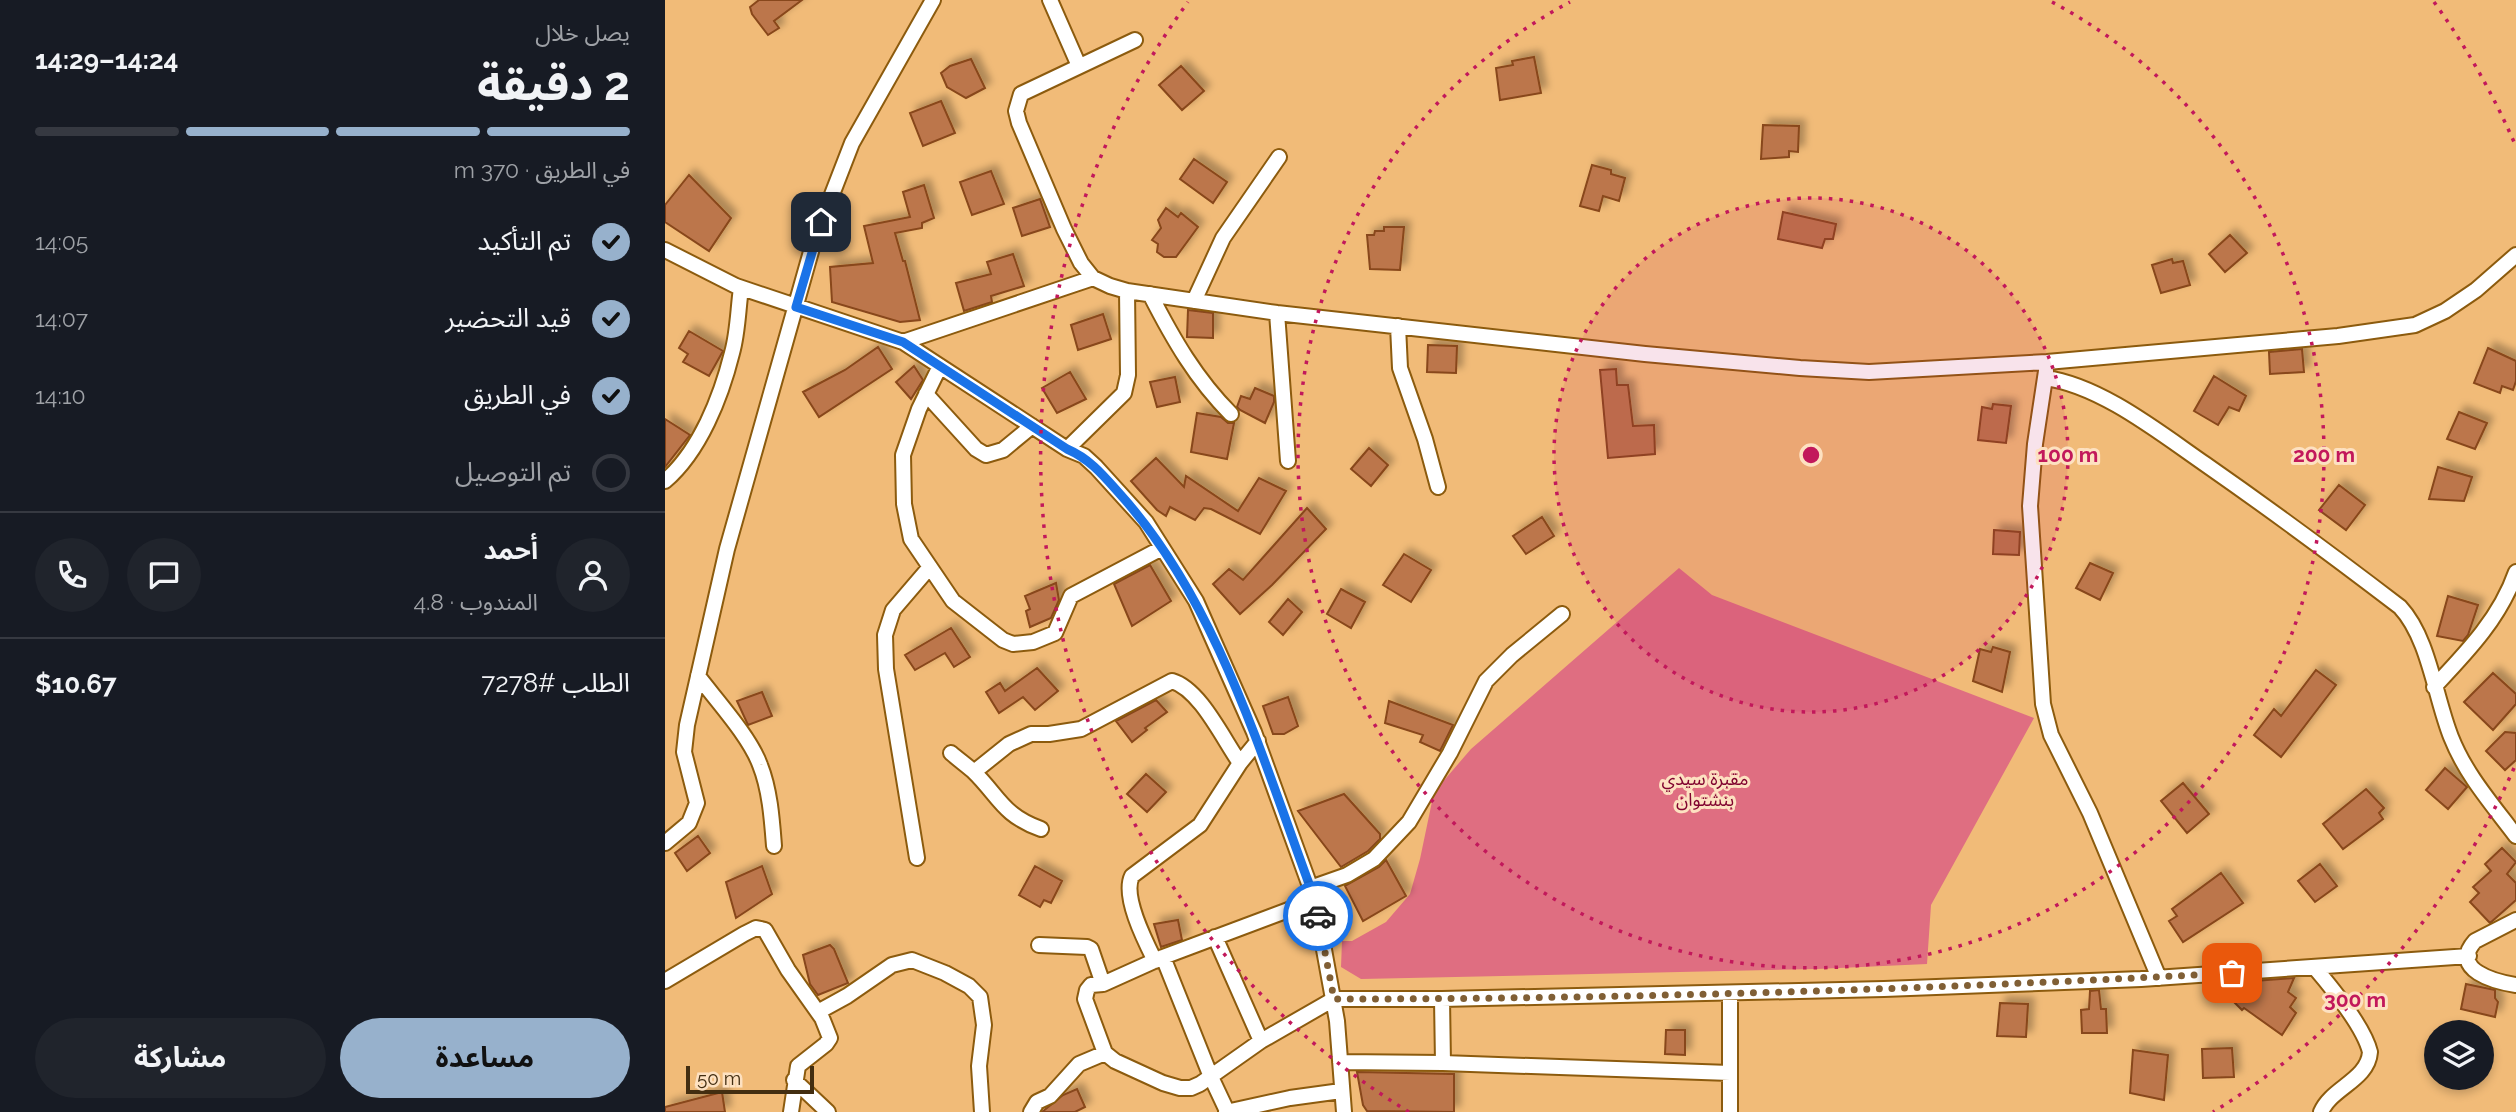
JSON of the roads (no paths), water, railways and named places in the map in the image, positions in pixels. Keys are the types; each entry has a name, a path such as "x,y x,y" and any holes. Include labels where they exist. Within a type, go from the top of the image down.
{"street":[{"path":"665,843 689,823 697,803 684,752 687,725 727,549 814,242 852,143 933,0"},
{"path":"1050,0 1079,66"},
{"path":"1135,40 1021,94 1016,111 1064,229 1081,263 1093,278 1127,291 1277,313 1645,354 1855,371 2046,370 2415,325 2445,312 2476,290 2516,255"},
{"path":"1194,301 1223,238 1279,157"},
{"path":"665,250 745,289 903,342 1067,449 1084,456 1146,523 1196,600 1258,741 1313,894 1334,999 1344,1112"},
{"path":"903,342 1093,278"},
{"path":"665,481 679,469 711,416 733,352 745,289"},
{"path":"1067,449 1124,393 1128,375 1127,291"},
{"path":"1150,294 1174,341 1206,389 1231,414"},
{"path":"1277,313 1288,461"},
{"path":"1398,326 1400,368 1439,487"},
{"path":"940,366 926,394 904,455 904,504 911,539 953,601 1003,640 1013,643 1033,642 1055,633 1071,596 1162,548"},
{"path":"2046,370 2080,386 2164,436 2307,536 2400,607 2409,616 2419,638 2451,737 2464,764 2479,789 2516,836"},
{"path":"2046,370 2035,444 2030,506 2043,704 2051,735 2089,813 2159,978"},
{"path":"926,394 976,449 986,455 1003,450 1032,426"},
{"path":"917,858 886,669 885,635 893,610 929,568"},
{"path":"2434,687 2497,614 2516,572"},
{"path":"1562,614 1512,655 1486,681 1450,753 1409,822 1374,859 1313,894 1103,984 1091,985 1085,999 1105,1053 1122,1066 1180,1088 1191,1088 1261,1041 1334,999 1730,993 2159,978 2469,956"},
{"path":"698,676 734,723 760,765 771,811 774,846"},
{"path":"974,772 1009,744 1031,734 1081,729 1172,681 1182,684 1198,698 1240,763"},
{"path":"1258,741 1199,825 1132,876 1129,882 1135,914 1159,959 1226,1112 1290,1098 1341,1091"},
{"path":"951,753 974,772 1008,812 1021,822 1041,829"},
{"path":"2516,920 2475,941 2470,946 2469,956 2474,971 2481,976 2516,985"},
{"path":"665,981 744,934 761,928 765,930 828,1030 829,1038 826,1044 798,1066 791,1112"},
{"path":"1215,937 1261,1041"},
{"path":"1039,944 1087,947 1092,953 1103,984"},
{"path":"818,1012 892,965 912,960 969,986 980,998 984,1025 979,1066 982,1112"},
{"path":"2315,968 2342,1003 2367,1042 2370,1052 2365,1068 2327,1101 2321,1112"},
{"path":"1730,993 1730,1112"},
{"path":"1442,999 1443,1063"},
{"path":"1031,1112 1037,1102 1050,1096 1079,1064 1105,1053"},
{"path":"1339,1062 1730,1073"},
{"path":"794,1080 828,1112"}],"park label":[{"name":"مقبرة سيدي بنشتوان","path":"1705,788"}]}
